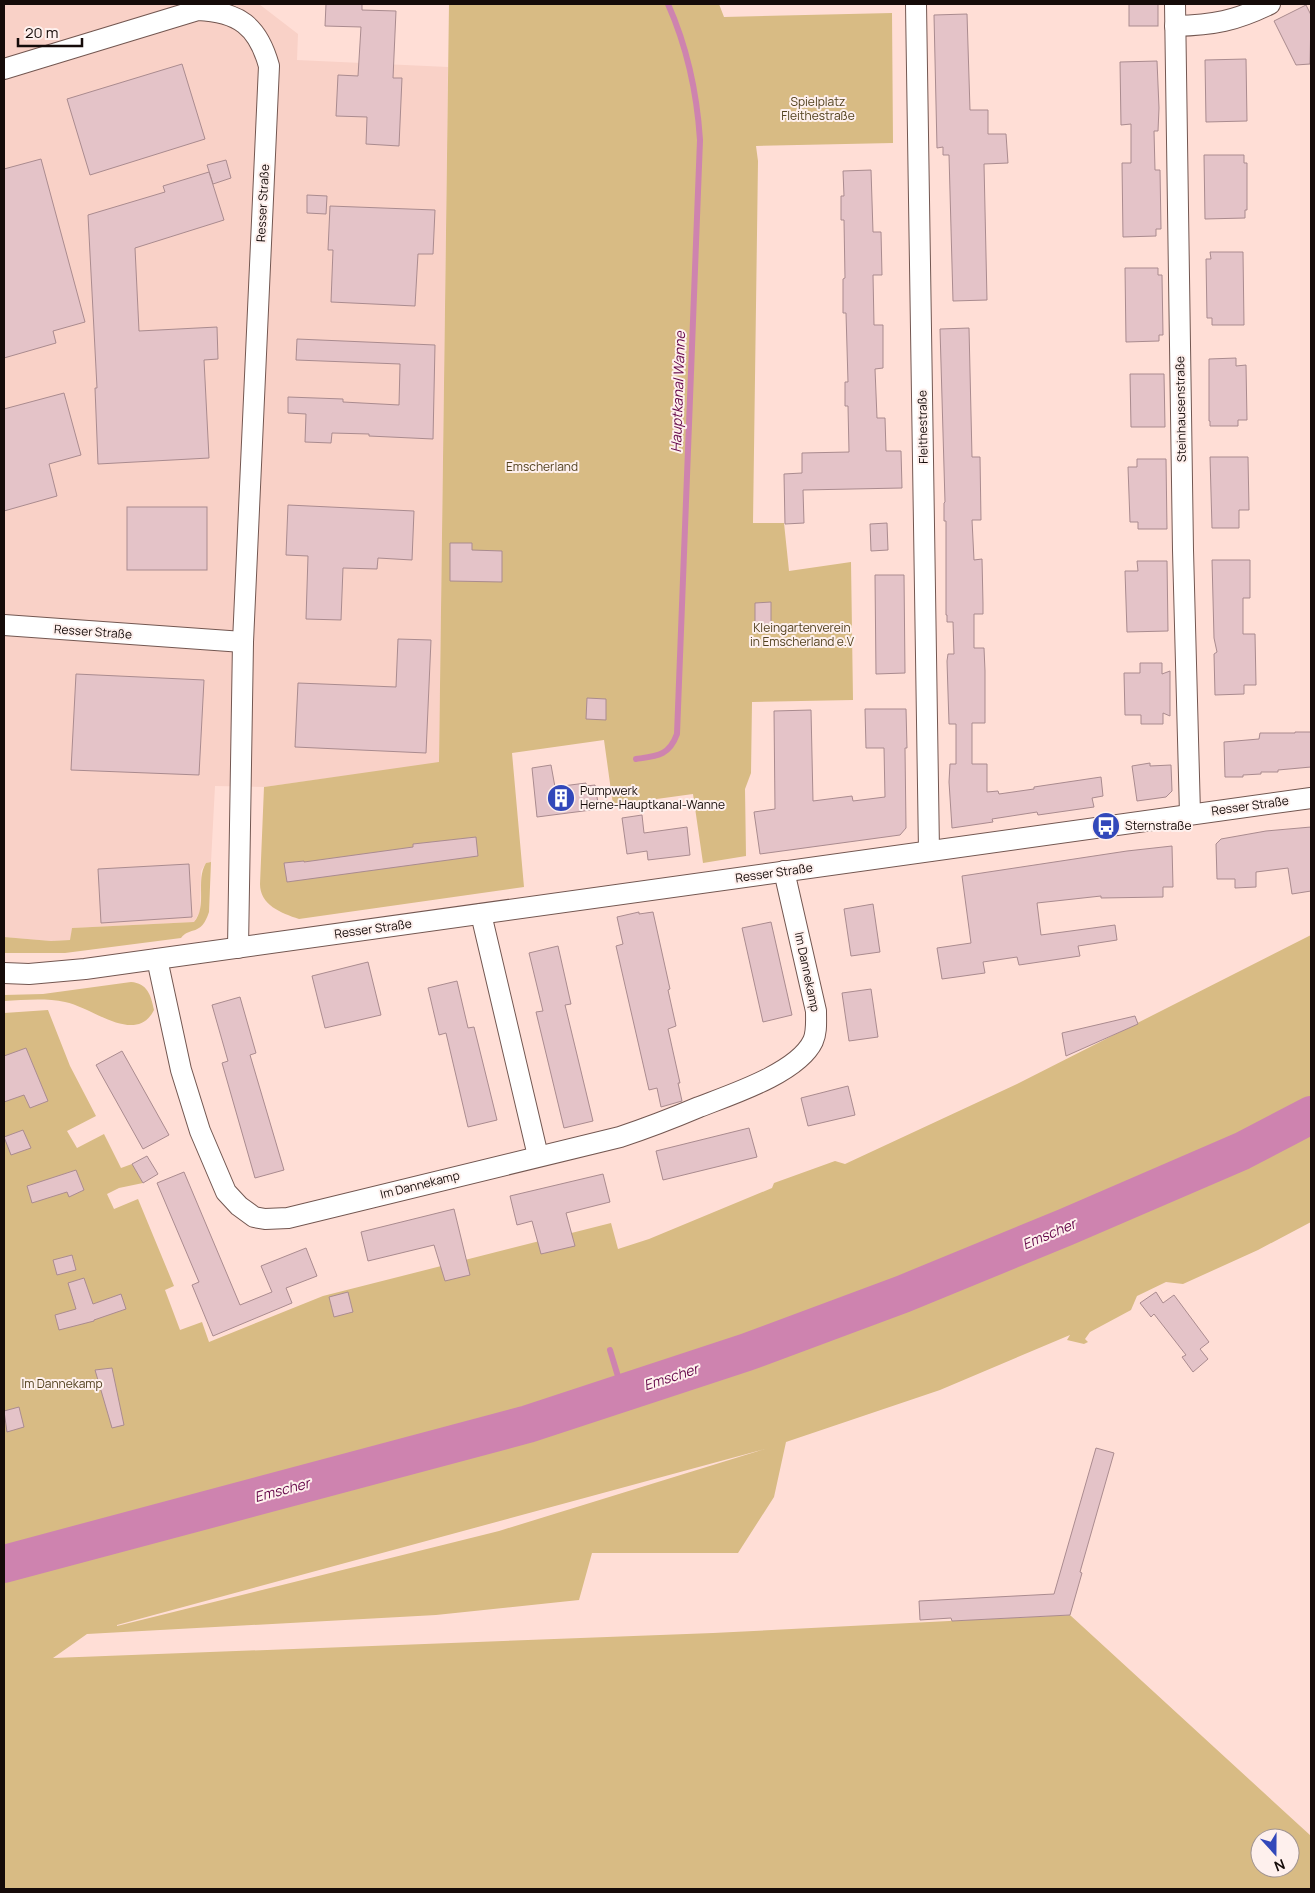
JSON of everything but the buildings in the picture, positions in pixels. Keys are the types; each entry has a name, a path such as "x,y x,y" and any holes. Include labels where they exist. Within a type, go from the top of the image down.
{"street":[{"name":"Fleithestraße","path":"916,4 929,851"},
{"name":"Steinhausenstraße","path":"1176,4 1183,550 1190,814"},
{"path":"1175,26 1226,22 1270,4"},
{"name":"Resser Straße","path":"4,70 198,10 218,11 238,19 254,32 264,49 269,66 243,642 238,948"},
{"name":"Resser Straße","path":"4,625 243,642"},
{"name":"Resser Straße","path":"4,973 29,974 85,969 1311,798"},
{"name":"Im Dannekamp","path":"158,959 181,1070 200,1130 226,1192 239,1206 254,1217 265,1219 288,1218 643,1130 755,1085 788,1067 804,1054 812,1042 817,1028 816,1012 784,871"},
{"path":"481,914 538,1156"}],"shaded area":[{"path":"4,4 259,4 298,34 297,60 448,67 439,763 264,787 215,786 211,862 206,863 201,871 200,911 194,922 72,928 71,940 51,941 4,937"}],"green space":[{"path":"449,4 719,4 724,17 892,13 893,143 756,146 758,161 753,523 784,523 789,571 851,562 853,700 752,702 751,773 745,789 746,856 703,863 693,794 613,805 604,740 512,753 524,887 299,919 273,907 268,903 261,891 264,787 439,762"},
{"path":"211,862 209,912 206,920 199,928 184,934 181,938 65,953 4,953 4,937 51,941 70,940 72,928 194,922 200,909 203,870 206,863"},
{"path":"1311,935 1311,1222 1258,1250 1183,1284 1166,1282 1137,1296 1131,1310 1090,1332 1085,1339 1088,1342 1084,1344 1067,1340 1070,1335 940,1390 786,1442 774,1497 738,1553 592,1553 579,1600 436,1615 87,1634 53,1658 713,1633 1070,1615 1311,1836 1311,1889 4,1889 4,1013 48,1010 70,1066 96,1116 67,1131 77,1148 104,1134 121,1168 132,1164 143,1183 119,1188 107,1194 114,1209 138,1199 174,1286 165,1290 180,1330 202,1322 209,1342 323,1296 611,1223 618,1249 649,1239 772,1188 774,1183 835,1161 845,1164 1017,1084","holes":["765,1449 499,1531 117,1626"]},
{"path":"131,982 145,987 154,1010 146,1020 136,1025 125,1025 65,1002 43,1000 4,1001 4,995 43,994"}],"waterway":[{"name":"Hauptkanal Wanne","path":"636,759 656,756 666,751 677,734 700,140 690,70 681,37 668,4"},
{"name":"Emscher","path":"4,1564 528,1424 747,1352 903,1294 1066,1227 1242,1151 1311,1115"},
{"name":"Hauptkanal Wanne","path":"610,1350 623,1393"}],"place":[{"name":"Pumpwerk Herne-Hauptkanal-Wanne","path":"561,798"},
{"name":"Sternstraße","path":"1106,826"}],"park label":[{"name":"Spielplatz Fleithestraße","path":"818,109"},
{"name":"Emscherland","path":"542,467"},
{"name":"Kleingartenverein in Emscherland e.V","path":"802,635"}]}
